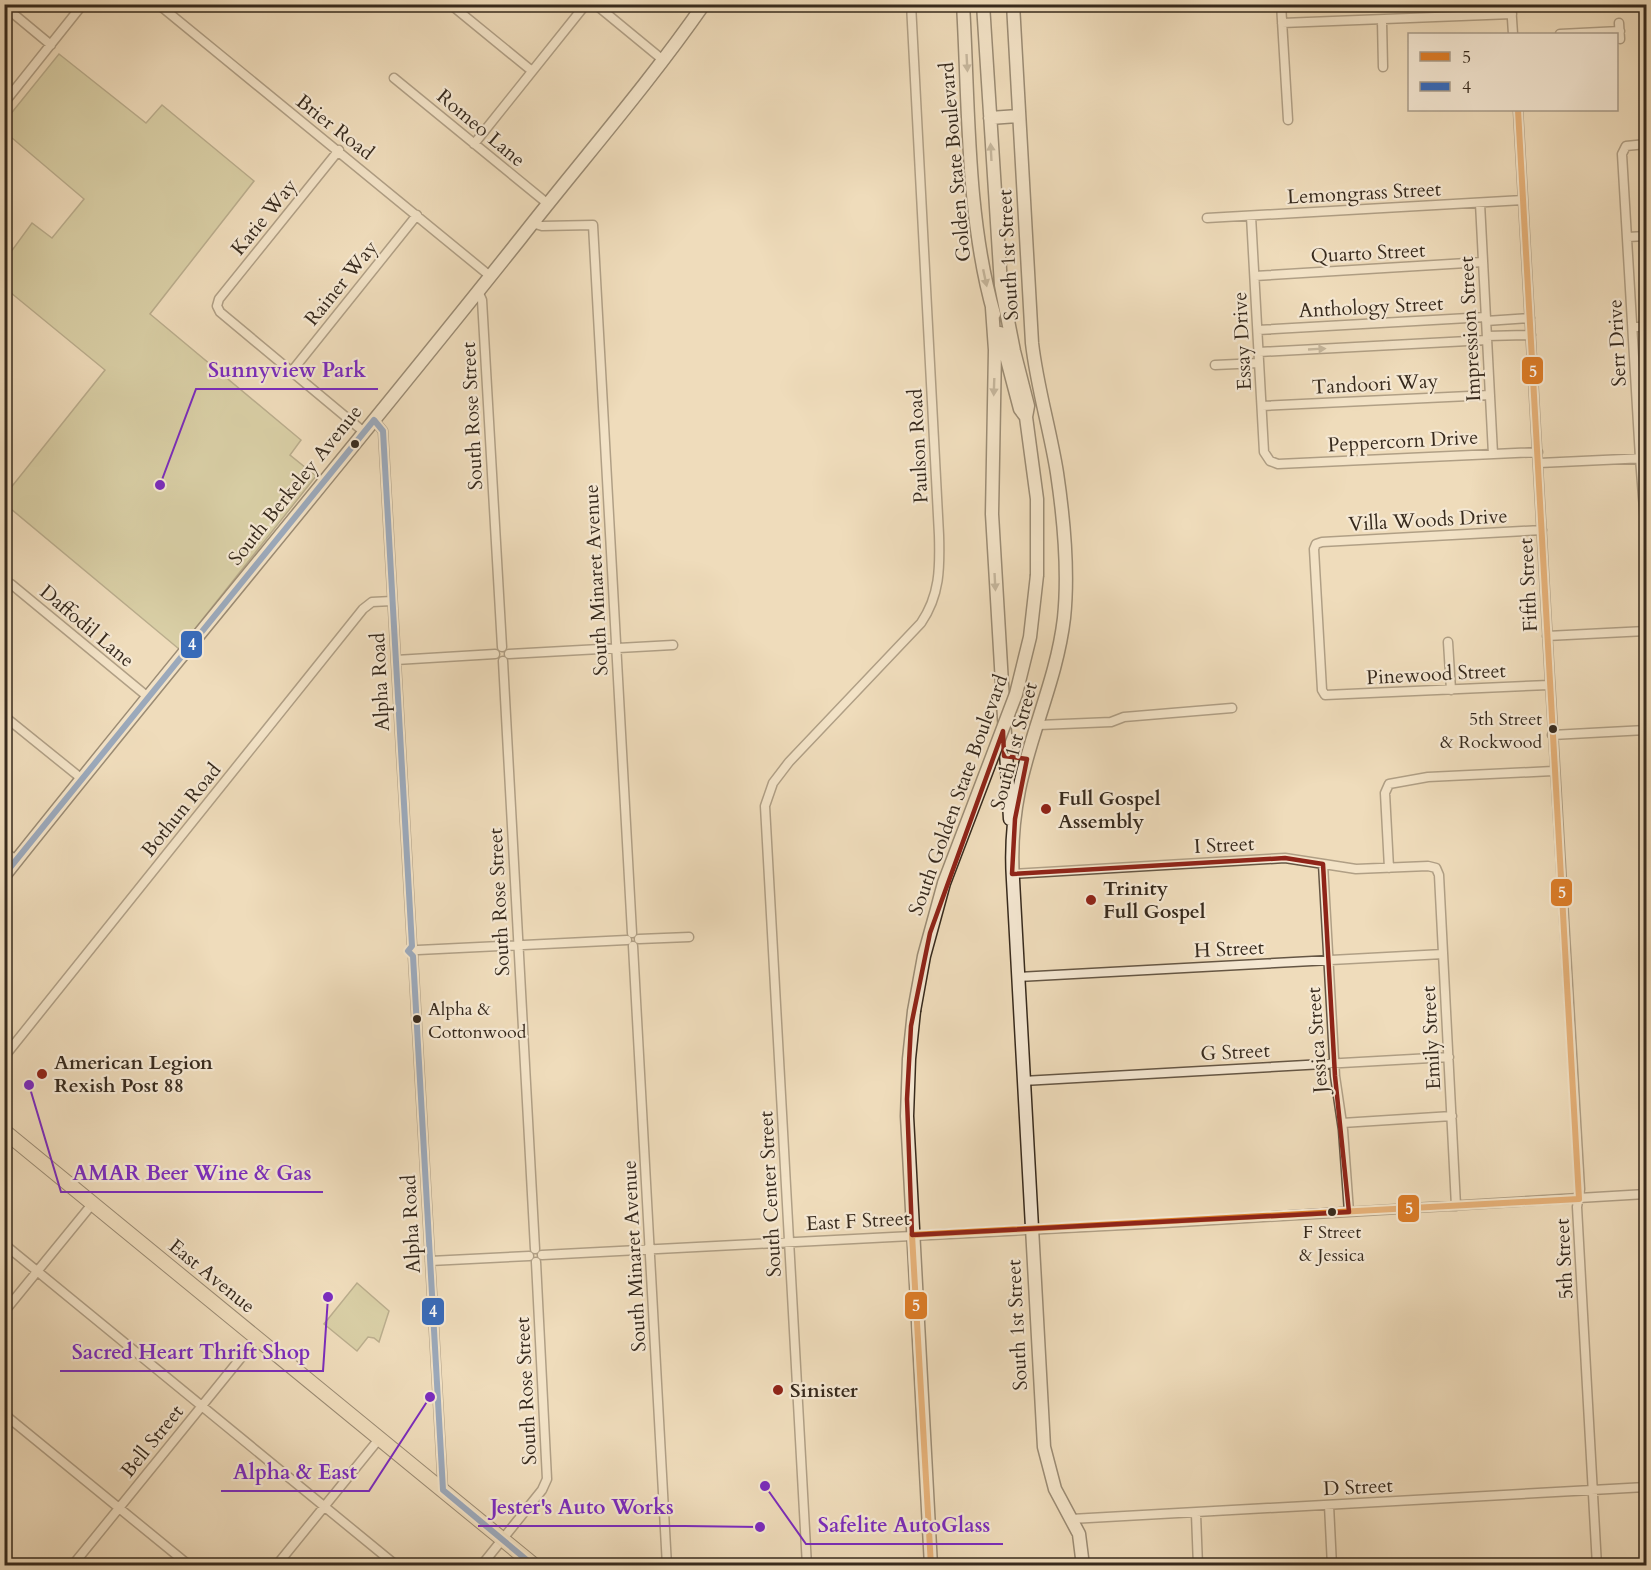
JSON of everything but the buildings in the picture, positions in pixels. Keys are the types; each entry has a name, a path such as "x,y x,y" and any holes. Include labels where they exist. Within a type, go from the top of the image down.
{"main road":[{"name":"East Avenue","path":"4,1131 535,1566"}],"street":[{"path":"4,103 83,4"},
{"name":"Brier Road","path":"158,4 490,276"},
{"path":"450,4 532,71"},
{"path":"474,144 586,4"},
{"path":"595,4 663,60"},
{"name":"South Berkeley Avenue","path":"4,876 532,224 663,60 704,4"},
{"name":"Paulson Road","path":"765,822 767,798 778,776 917,629 934,602 939,584 939,535 911,4"},
{"name":"Golden State Boulevard","path":"963,4 975,203 981,256 992,308 1020,409 1026,417"},
{"name":"Golden State Boulevard","path":"983,4 1001,285 1028,406 1026,417 1037,499 1037,575"},
{"name":"South 1st Street","path":"1013,4 1034,363 1056,472 1065,565 1065,607 1059,651 1039,725 1027,759 1018,798 1012,848 1012,874 1045,1454 1054,1489 1081,1540 1083,1566"},
{"path":"1281,4 1288,120"},
{"path":"1511,4 1514,33"},
{"path":"4,6 51,45"},
{"path":"1282,23 1353,19 1382,21 1512,14"},
{"path":"1382,21 1383,67"},
{"path":"1580,33 1620,31"},
{"name":"Romeo Lane","path":"394,78 548,204"},
{"name":"Fifth Street","path":"1518,111 1539,463 1553,771"},
{"path":"990,118 1019,116"},
{"name":"Serr Drive","path":"1647,144 1624,148 1647,535"},
{"name":"Katie Way","path":"292,371 217,306 219,299 339,150"},
{"name":"Lemongrass Street","path":"1207,218 1523,200"},
{"name":"Impression Street","path":"1480,203 1493,454"},
{"name":"Rainer Way","path":"292,371 417,215"},
{"name":"Essay Drive","path":"1251,216 1264,452 1270,462"},
{"name":"South Minaret Avenue","path":"532,224 542,226 593,225 668,1566"},
{"path":"1628,237 1647,236"},
{"name":"Quarto Street","path":"1255,276 1483,262"},
{"name":"South Rose Street","path":"478,291 482,300 547,1479 542,1490 481,1566"},
{"path":"992,308 995,350 992,502 1004,750 1012,848"},
{"name":"Anthology Street","path":"1258,330 1530,318"},
{"path":"1503,320 1504,336"},
{"path":"1633,327 1647,327"},
{"name":"Anthology Street","path":"1259,352 1532,335"},
{"path":"1215,365 1259,363"},
{"path":"292,371 364,432"},
{"name":"Tandoori Way","path":"1262,406 1490,395"},
{"name":"Alpha Road","path":"374,420 383,431 443,1490"},
{"name":"Peppercorn Drive","path":"1270,462 1278,464 1538,452"},
{"path":"1539,463 1643,458"},
{"name":"Villa Woods Drive","path":"1325,695 1322,690 1314,561 1316,544 1542,530"},
{"name":"South Golden State Boulevard","path":"931,1566 912,1235 907,1100 914,1011 924,956 944,883 1016,693 1028,646 1037,575"},
{"name":"Daffodil Lane","path":"4,582 11,584 148,697"},
{"name":"Bothun Road","path":"4,1057 363,609 372,602 392,601"},
{"path":"1547,636 1647,630"},
{"path":"1448,642 1451,690"},
{"path":"396,660 674,645"},
{"name":"Pinewood Street","path":"1325,695 1549,685"},
{"path":"1039,725 1111,722 1124,717 1233,708"},
{"path":"4,716 82,779"},
{"path":"1552,735 1647,730"},
{"path":"1004,750 1011,758 1027,759"},
{"path":"1389,868 1387,786 1392,783 1428,777 1553,771"},
{"name":"5th Street","path":"1553,771 1579,1199 1597,1566"},
{"name":"South Center Street","path":"765,822 807,1566"},
{"path":"4,851 17,861"},
{"name":"I Street","path":"1012,874 1285,858 1356,869 1436,868"},
{"name":"Jessica Street","path":"1323,864 1334,1063 1342,1123 1349,1212"},
{"name":"Emily Street","path":"1436,868 1439,874 1456,1206"},
{"path":"414,951 689,937"},
{"name":"H Street","path":"1017,977 1443,954"},
{"name":"G Street","path":"1023,1081 1449,1057"},
{"path":"1342,1123 1452,1116"},
{"name":"East F Street","path":"430,1261 1031,1230 1647,1194"},
{"path":"4,1312 93,1203"},
{"path":"4,1244 397,1566"},
{"name":"Bell Street","path":"72,1566 257,1338"},
{"path":"4,1414 190,1566"},
{"path":"276,1566 379,1439"},
{"name":"D Street","path":"1071,1519 1196,1514 1647,1487"},
{"path":"1329,1505 1332,1566"},
{"path":"1196,1514 1198,1566"}],"highlighted area":[{"path":"1003,731 1004,756 1027,759 1015,819 1012,874 1285,858 1323,864 1335,1076 1349,1212 912,1235 907,1099 911,1026 930,933"}],"green space":[{"path":"59,54 146,123 162,105 254,181 150,314 301,440 290,455 316,476 179,649 5,504 5,495 105,370 5,288 5,260 32,223 52,238 84,199 5,132 5,121"},
{"path":"357,1283 389,1311 379,1342 368,1337 357,1351 324,1324"}],"transit line":[{"name":"5","path":"931,1566 912,1235 1579,1199 1518,111"},
{"name":"4","path":"4,875 374,420 383,431 412,946 408,951 413,956 443,1490 534,1566"}],"place":[{"name":"Sunnyview Park","path":"160,485"},
{"name":"5th Street & Rockwood","path":"1553,729"},
{"name":"Full Gospel Assembly","path":"1046,809"},
{"name":"Trinity Full Gospel","path":"1091,900"},
{"name":"Alpha & Cottonwood","path":"417,1019"},
{"name":"American Legion Rexish Post 88","path":"42,1074"},
{"name":"AMAR Beer Wine & Gas","path":"29,1085"},
{"name":"F Street & Jessica","path":"1332,1212"},
{"name":"Sacred Heart Thrift Shop","path":"328,1297"},
{"name":"Sinister","path":"778,1390"},
{"name":"Alpha & East","path":"430,1397"},
{"name":"Safelite AutoGlass","path":"765,1486"},
{"name":"Jester's Auto Works","path":"760,1527"}]}
